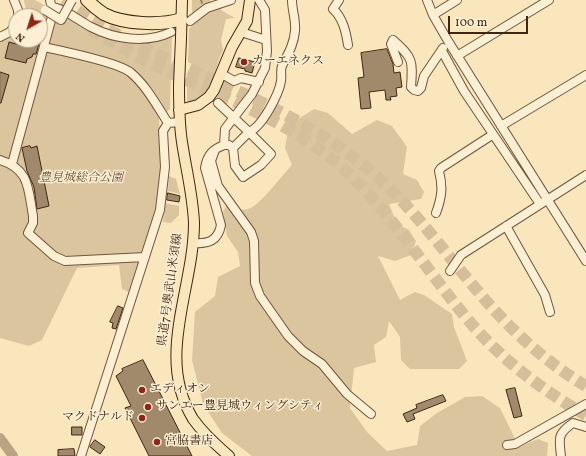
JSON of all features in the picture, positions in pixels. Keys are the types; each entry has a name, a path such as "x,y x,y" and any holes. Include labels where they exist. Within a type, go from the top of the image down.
{"highway":[{"path":"87,0 105,14 123,20 173,22 186,20"},
{"path":"94,0 104,8 127,16 173,15 186,20"}],"main road":[{"name":"県道7号奥武山米須線","path":"182,0 186,20 180,38 179,106 180,122 192,198 194,243 176,341 176,371 181,391 194,419 209,438 229,456"},
{"path":"179,106 193,108 206,100 214,90 222,74 232,47 249,16 250,0"}],"street":[{"path":"48,12 61,20 72,0"},
{"path":"186,20 207,8 231,0"},
{"path":"224,144 224,129 235,118 259,82 265,68 267,52 265,10 259,0"},
{"path":"233,148 249,132 259,125 278,94 282,80 282,67 290,51 294,38 295,28 292,0"},
{"path":"339,0 333,10 339,14 346,33 348,45"},
{"path":"427,0 433,15 448,41 501,126 544,202"},
{"path":"433,15 457,0"},
{"path":"458,56 549,0"},
{"path":"48,24 52,3 92,28 121,37 146,39 162,36 170,32"},
{"path":"241,32 266,40"},
{"path":"398,62 392,44 393,40 408,53 412,64 411,87 418,91 421,88 424,76 448,41"},
{"path":"48,47 116,66 128,71 146,89 168,123"},
{"path":"12,164 43,48"},
{"path":"442,50 464,91 492,135 544,202 586,261"},
{"path":"222,74 234,81 241,78 259,82"},
{"path":"501,126 586,75"},
{"path":"218,103 271,154 261,165 243,177 235,166 233,148"},
{"path":"82,456 160,210 164,186 165,167 162,131 168,123 180,122"},
{"path":"436,213 443,186 439,171 441,168 492,135"},
{"path":"194,243 210,242 216,238 220,232 220,225 206,168 206,161 214,150 224,144 233,148"},
{"path":"214,150 211,160 218,186 251,232 254,241 255,283 260,296 288,336 303,351 322,364 347,394 370,414"},
{"path":"0,160 12,164 20,169 25,177 33,216 33,223 28,232 54,256 65,261 74,262 145,257"},
{"path":"450,271 461,255 586,175"},
{"path":"506,226 545,295 550,312"},
{"path":"507,445 515,444 586,404"},
{"path":"561,456 559,440 561,433 573,423 586,427"},
{"path":"530,430 550,424"}],"green space":[{"name":"豊見城総合公園","path":"24,0 35,0 84,28 101,36 118,41 135,43 153,41 172,35 170,109 159,119 162,185 154,221 131,293 122,289 119,265 77,268 42,340 29,346 0,338 0,42 8,39 8,48 48,48 48,8 25,8"},
{"path":"192,0 210,0 211,1 192,15"},
{"path":"223,5 221,10 235,18 226,19 221,40 223,50 209,88 198,99 189,102 187,100 187,82 195,85 200,68 188,62 189,29 204,12"},
{"path":"314,109 328,113 352,134 377,120 392,126 407,147 403,174 417,180 424,192 421,199 389,204 397,224 409,230 416,241 411,255 395,261 378,256 400,300 415,292 424,295 452,314 454,327 467,361 459,369 410,369 401,360 400,337 389,321 386,337 374,345 376,362 354,368 350,408 367,432 387,451 417,445 420,426 437,413 465,397 482,396 500,408 519,447 538,439 548,443 547,456 252,456 222,433 203,404 192,360 195,312 215,296 218,277 240,266 238,252 227,236 223,212 226,206 240,209 248,209 253,207 271,190 292,165 285,148 289,125"},
{"path":"169,176 176,179 180,194 168,191"},
{"path":"165,203 179,206 179,215 171,223 163,222"}],"building":[{"path":"8,46 8,48 38,48 36,54 33,54 32,57 27,59 26,63 5,58"},
{"path":"387,49 393,64 394,73 400,72 402,87 396,88 397,96 390,97 391,100 386,100 385,90 369,92 371,108 361,109 358,78 364,77 361,53"},
{"path":"239,58 255,62 252,73 245,71 245,69 236,67"},
{"path":"0,72 9,75 1,103 0,103"},
{"path":"30,146 31,148 37,146 49,206 37,209 34,187 27,171 22,148"},
{"path":"168,193 180,196 179,202 167,200"},
{"path":"118,306 123,308 116,329 112,328 113,323 110,322"},
{"name":"サンエー豊見城ウィングシティ","path":"143,360 192,456 149,456 125,408 131,406 116,376 123,371 122,369"},
{"path":"515,388 522,416 514,418 506,390"},
{"path":"443,395 446,401 413,414 415,419 407,422 403,414 417,408 416,405"},
{"path":"72,427 82,427 82,435 72,435"},
{"path":"95,440 105,447 100,454 90,447"},
{"path":"74,449 75,456 58,456 58,450"}],"waterway":[{"path":"0,438 13,456"}],"tunnel":[{"path":"63,0 97,23 133,43 283,113 319,134 353,157 374,174 412,212 481,295 509,325 551,363 586,386"},
{"path":"171,32 190,21"},
{"path":"90,29 144,60 253,110 301,137 324,152 345,170 379,206 469,321 495,349 538,385 586,415"}],"place":[{"name":"カーエネクス","path":"244,62"},
{"name":"エディオン","path":"142,390"},
{"name":"サンエー豊見城ウィングシティ","path":"148,407"},
{"name":"マクドナルド","path":"142,418"},
{"name":"宮脇書店","path":"157,442"}]}
